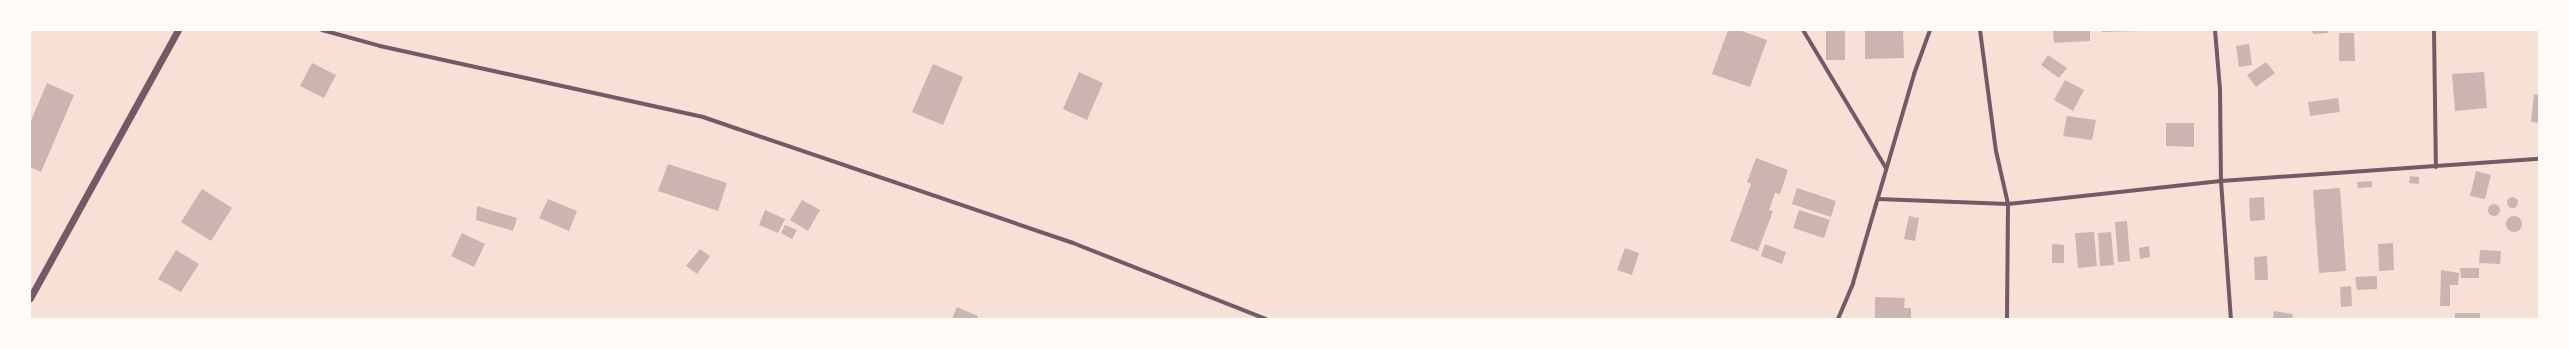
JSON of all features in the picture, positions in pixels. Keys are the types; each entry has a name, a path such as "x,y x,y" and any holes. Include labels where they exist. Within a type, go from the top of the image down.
{"street":[{"path":"30,298 178,30"},
{"path":"322,30 380,46 703,118 1073,243 1266,319"},
{"path":"1803,30 1886,168"},
{"path":"1838,319 1853,283 1886,168 1930,30"},
{"path":"1980,30 1996,151 2008,204 2006,319"},
{"path":"2215,30 2220,90 2221,181 2231,319"},
{"path":"2434,30 2436,167"},
{"path":"1878,199 2008,204 2221,181 2539,159"}],"building":[{"path":"1728,30 1739,30 1767,40 1750,87 1712,74"},
{"path":"1826,30 1845,30 1845,60 1826,60"},
{"path":"1865,30 1903,30 1904,58 1865,59"},
{"path":"2053,30 2090,30 2090,41 2054,43"},
{"path":"2102,30 2142,30 2142,31 2102,32"},
{"path":"2312,30 2328,30 2328,33 2313,34"},
{"path":"2339,33 2354,33 2355,61 2339,61"},
{"path":"2249,44 2252,65 2239,67 2236,46"},
{"path":"2048,55 2067,68 2059,78 2041,65"},
{"path":"2266,62 2275,73 2256,87 2247,75"},
{"path":"312,63 336,75 324,98 300,86"},
{"path":"933,64 963,77 943,125 912,112"},
{"path":"1079,72 1103,83 1087,120 1063,109"},
{"path":"2484,72 2487,108 2455,111 2452,74"},
{"path":"2065,80 2084,90 2073,111 2054,100"},
{"path":"47,83 74,95 41,172 30,167 30,123"},
{"path":"2534,94 2539,95 2539,123 2531,122"},
{"path":"2338,98 2340,112 2310,116 2308,102"},
{"path":"2067,116 2096,120 2092,140 2063,136"},
{"path":"2166,123 2194,123 2194,147 2166,146"},
{"path":"1756,158 1788,170 1780,194 1775,193 1769,210 1773,211 1758,251 1730,241 1751,184 1747,182"},
{"path":"668,164 727,183 718,211 658,191"},
{"path":"2476,171 2491,175 2485,199 2470,196"},
{"path":"2410,176 2419,177 2419,184 2409,183"},
{"path":"2372,181 2372,187 2358,188 2357,182"},
{"path":"1797,188 1836,201 1831,217 1792,204"},
{"path":"2340,188 2346,271 2319,273 2313,190"},
{"path":"202,189 232,208 211,241 181,222"},
{"path":"2512,196 2516,198 2518,202 2516,206 2512,208 2508,206 2506,202 2508,198"},
{"path":"2264,197 2265,220 2250,221 2249,198"},
{"path":"548,199 577,211 569,231 539,218"},
{"path":"802,200 820,210 808,231 790,220"},
{"path":"2492,204 2496,204 2500,210 2496,216 2492,216 2488,212 2488,208"},
{"path":"477,206 517,218 513,231 476,220"},
{"path":"765,210 785,219 778,233 759,225"},
{"path":"1799,210 1830,220 1824,238 1793,228"},
{"path":"1909,216 1919,218 1915,241 1904,239"},
{"path":"2514,216 2520,218 2522,224 2520,230 2514,232 2508,230 2506,224 2508,218"},
{"path":"2127,221 2130,261 2118,262 2115,222"},
{"path":"785,225 797,230 792,239 781,233"},
{"path":"2094,232 2097,266 2078,268 2075,233"},
{"path":"2111,232 2114,265 2100,266 2098,233"},
{"path":"462,233 485,244 474,267 451,256"},
{"path":"2393,243 2394,270 2379,271 2378,244"},
{"path":"1765,244 1786,252 1782,264 1761,256"},
{"path":"2052,244 2064,245 2064,263 2052,263"},
{"path":"2149,246 2150,257 2140,259 2139,248"},
{"path":"1625,248 1639,253 1632,275 1617,270"},
{"path":"700,249 710,256 697,274 686,266"},
{"path":"176,250 199,264 181,292 158,279"},
{"path":"2480,250 2501,251 2500,264 2479,263"},
{"path":"2267,256 2268,280 2255,280 2254,257"},
{"path":"2460,268 2479,268 2479,278 2461,278"},
{"path":"2441,270 2459,273 2458,285 2450,285 2450,306 2440,306"},
{"path":"2377,276 2377,289 2357,290 2355,277"},
{"path":"2351,286 2352,306 2341,307 2340,287"},
{"path":"1875,297 1905,298 1904,308 1911,308 1911,319 1875,319"},
{"path":"957,307 978,316 977,319 952,319"},
{"path":"2274,311 2293,314 2292,319 2273,319"},
{"path":"2455,313 2480,313 2480,319 2455,319"}]}
